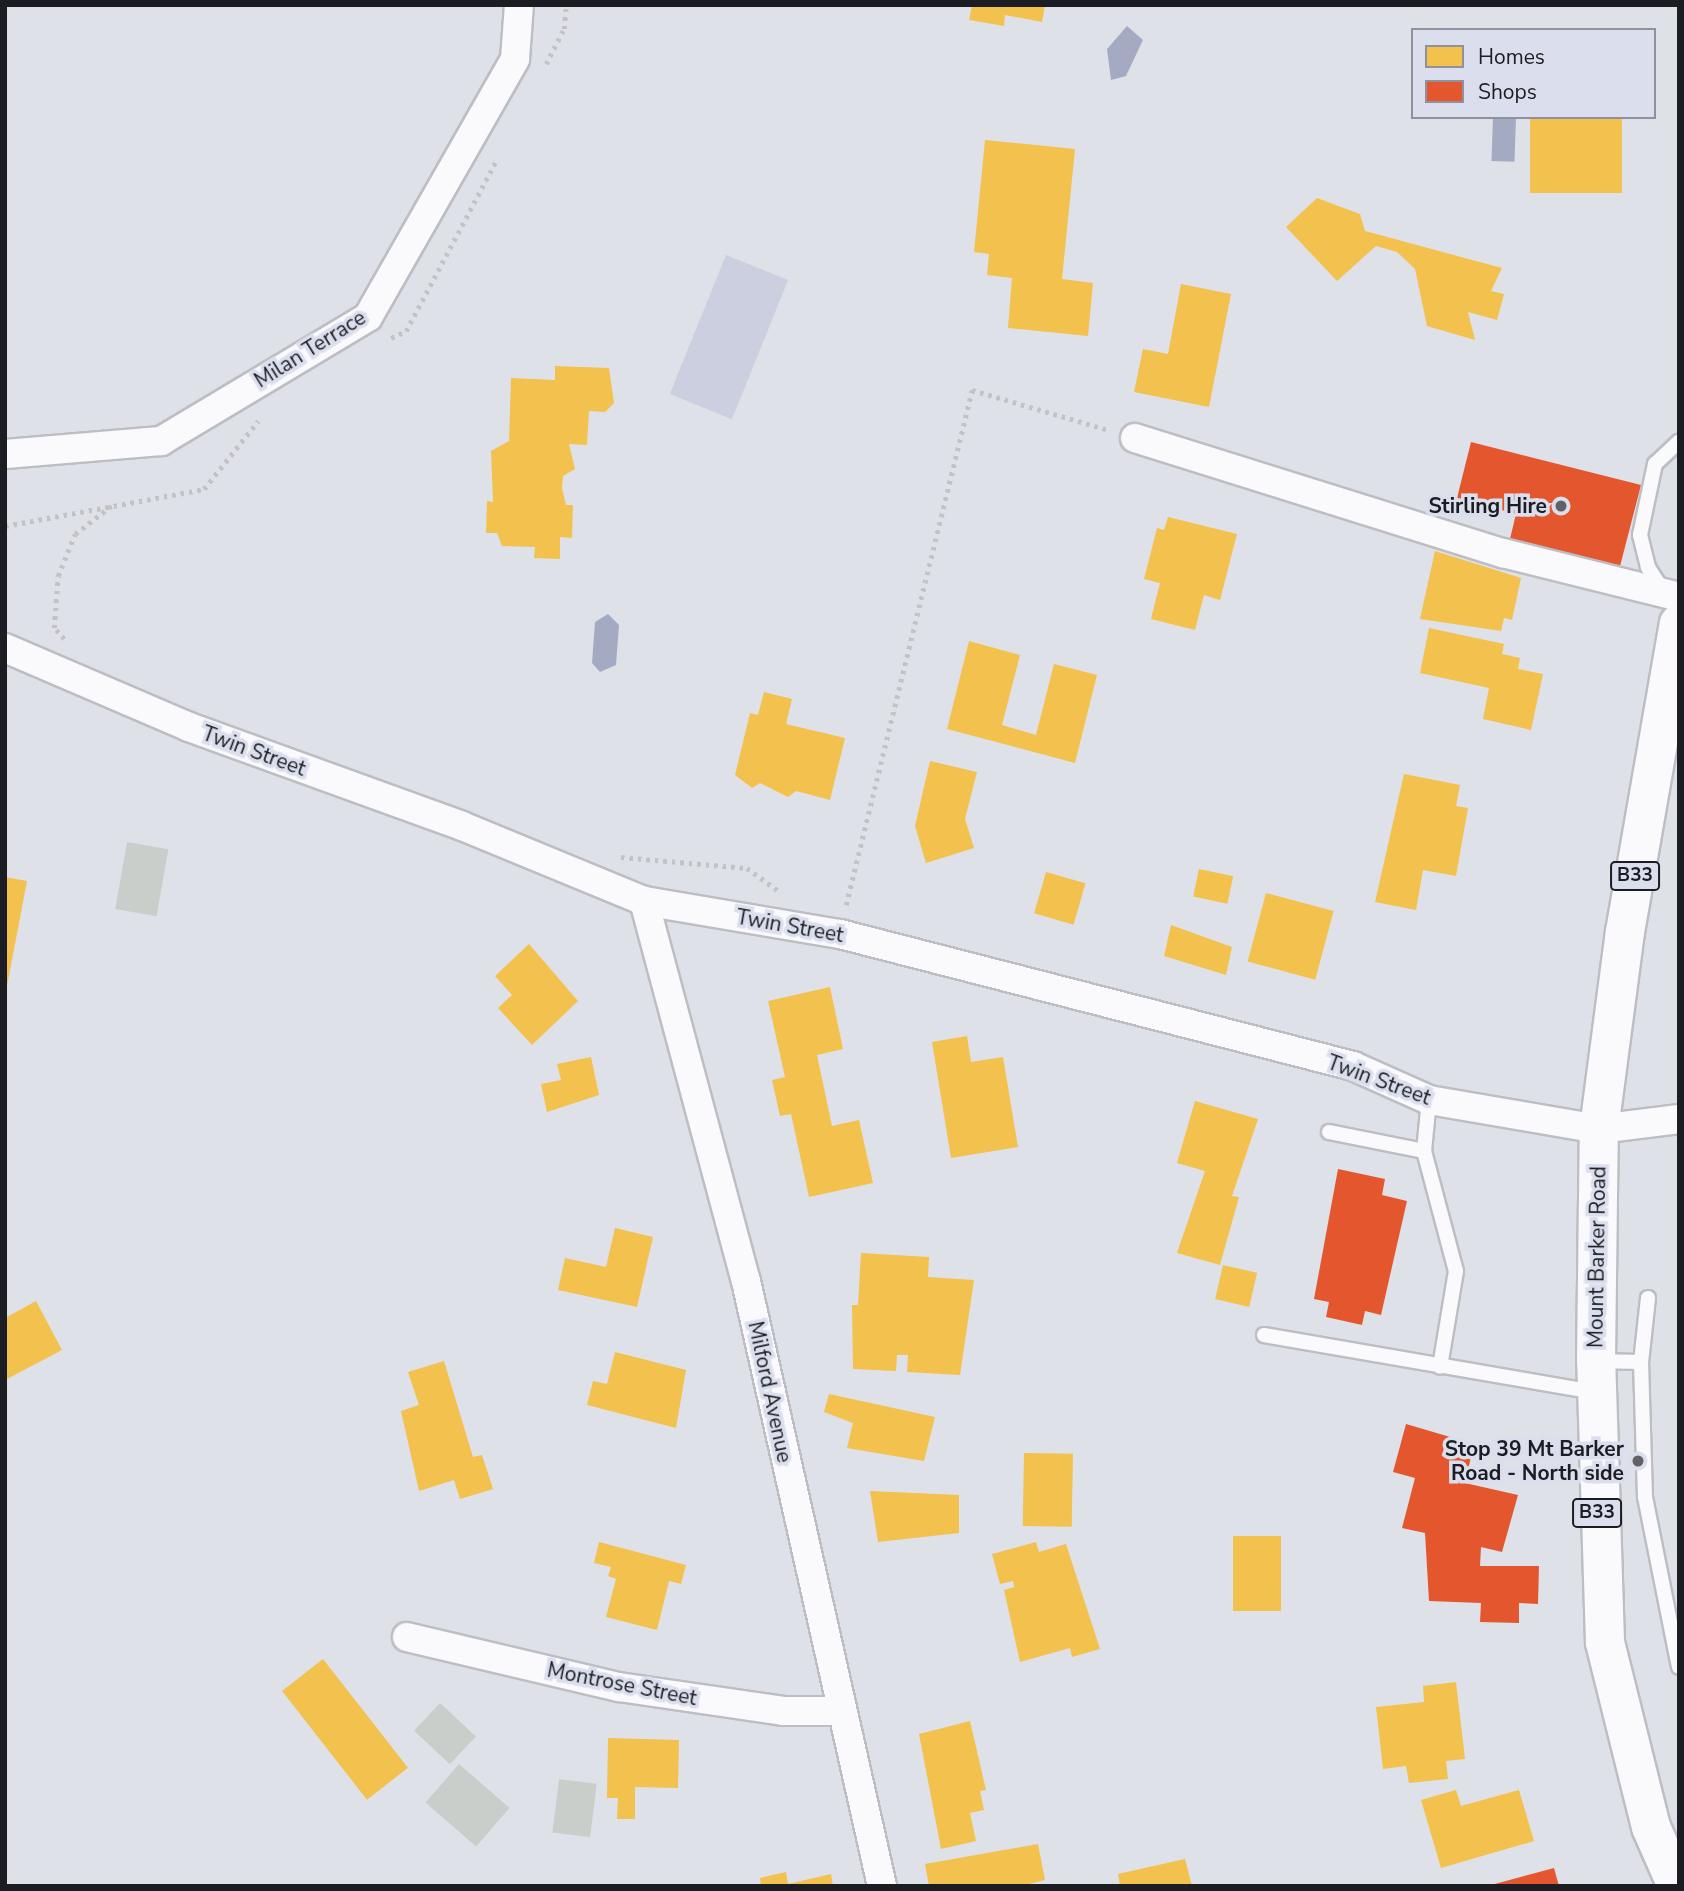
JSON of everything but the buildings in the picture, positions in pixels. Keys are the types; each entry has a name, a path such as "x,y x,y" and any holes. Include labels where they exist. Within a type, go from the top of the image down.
{"main road":[{"name":"Mount Barker Road","path":"1674,605 1625,932 1599,1129 1596,1376 1605,1642 1651,1827 1677,1886"}],"street":[{"name":"Milan Terrace","path":"5,454 161,440 368,317 515,59 519,5"},
{"path":"1135,438 1674,605"},
{"name":"Twin Street","path":"5,648 188,727 462,826 644,901 840,933 1353,1066 1429,1100 1599,1129 1679,1119"},
{"name":"Milford Avenue","path":"644,901 746,1281 839,1711 882,1886"},
{"name":"Montrose Street","path":"407,1637 619,1687 783,1711 839,1711"}],"lane":[{"path":"1674,605 1648,567 1640,535 1655,464 1679,442"},
{"path":"1429,1100 1424,1151 1457,1271 1440,1367"},
{"path":"1329,1132 1424,1151"},
{"path":"1648,1298 1641,1362 1644,1497 1679,1667"},
{"path":"1264,1335 1440,1367 1596,1376 1641,1362"}],"path":[{"path":"840,933 972,390 1135,438"},
{"path":"68,645 54,628 58,576 75,534 115,503"}],"shaded area":[{"path":"1127,26 1143,40 1126,76 1111,80 1107,49"},
{"path":"1493,119 1516,119 1514,162 1491,161"},
{"path":"726,255 788,280 732,419 670,394"},
{"path":"608,614 619,625 616,665 600,672 592,663 595,622"}],"place":[{"name":"Stirling Hire","path":"1561,506"},
{"name":"Stop 39 Mt Barker Road - North side","path":"1638,1461"}]}
